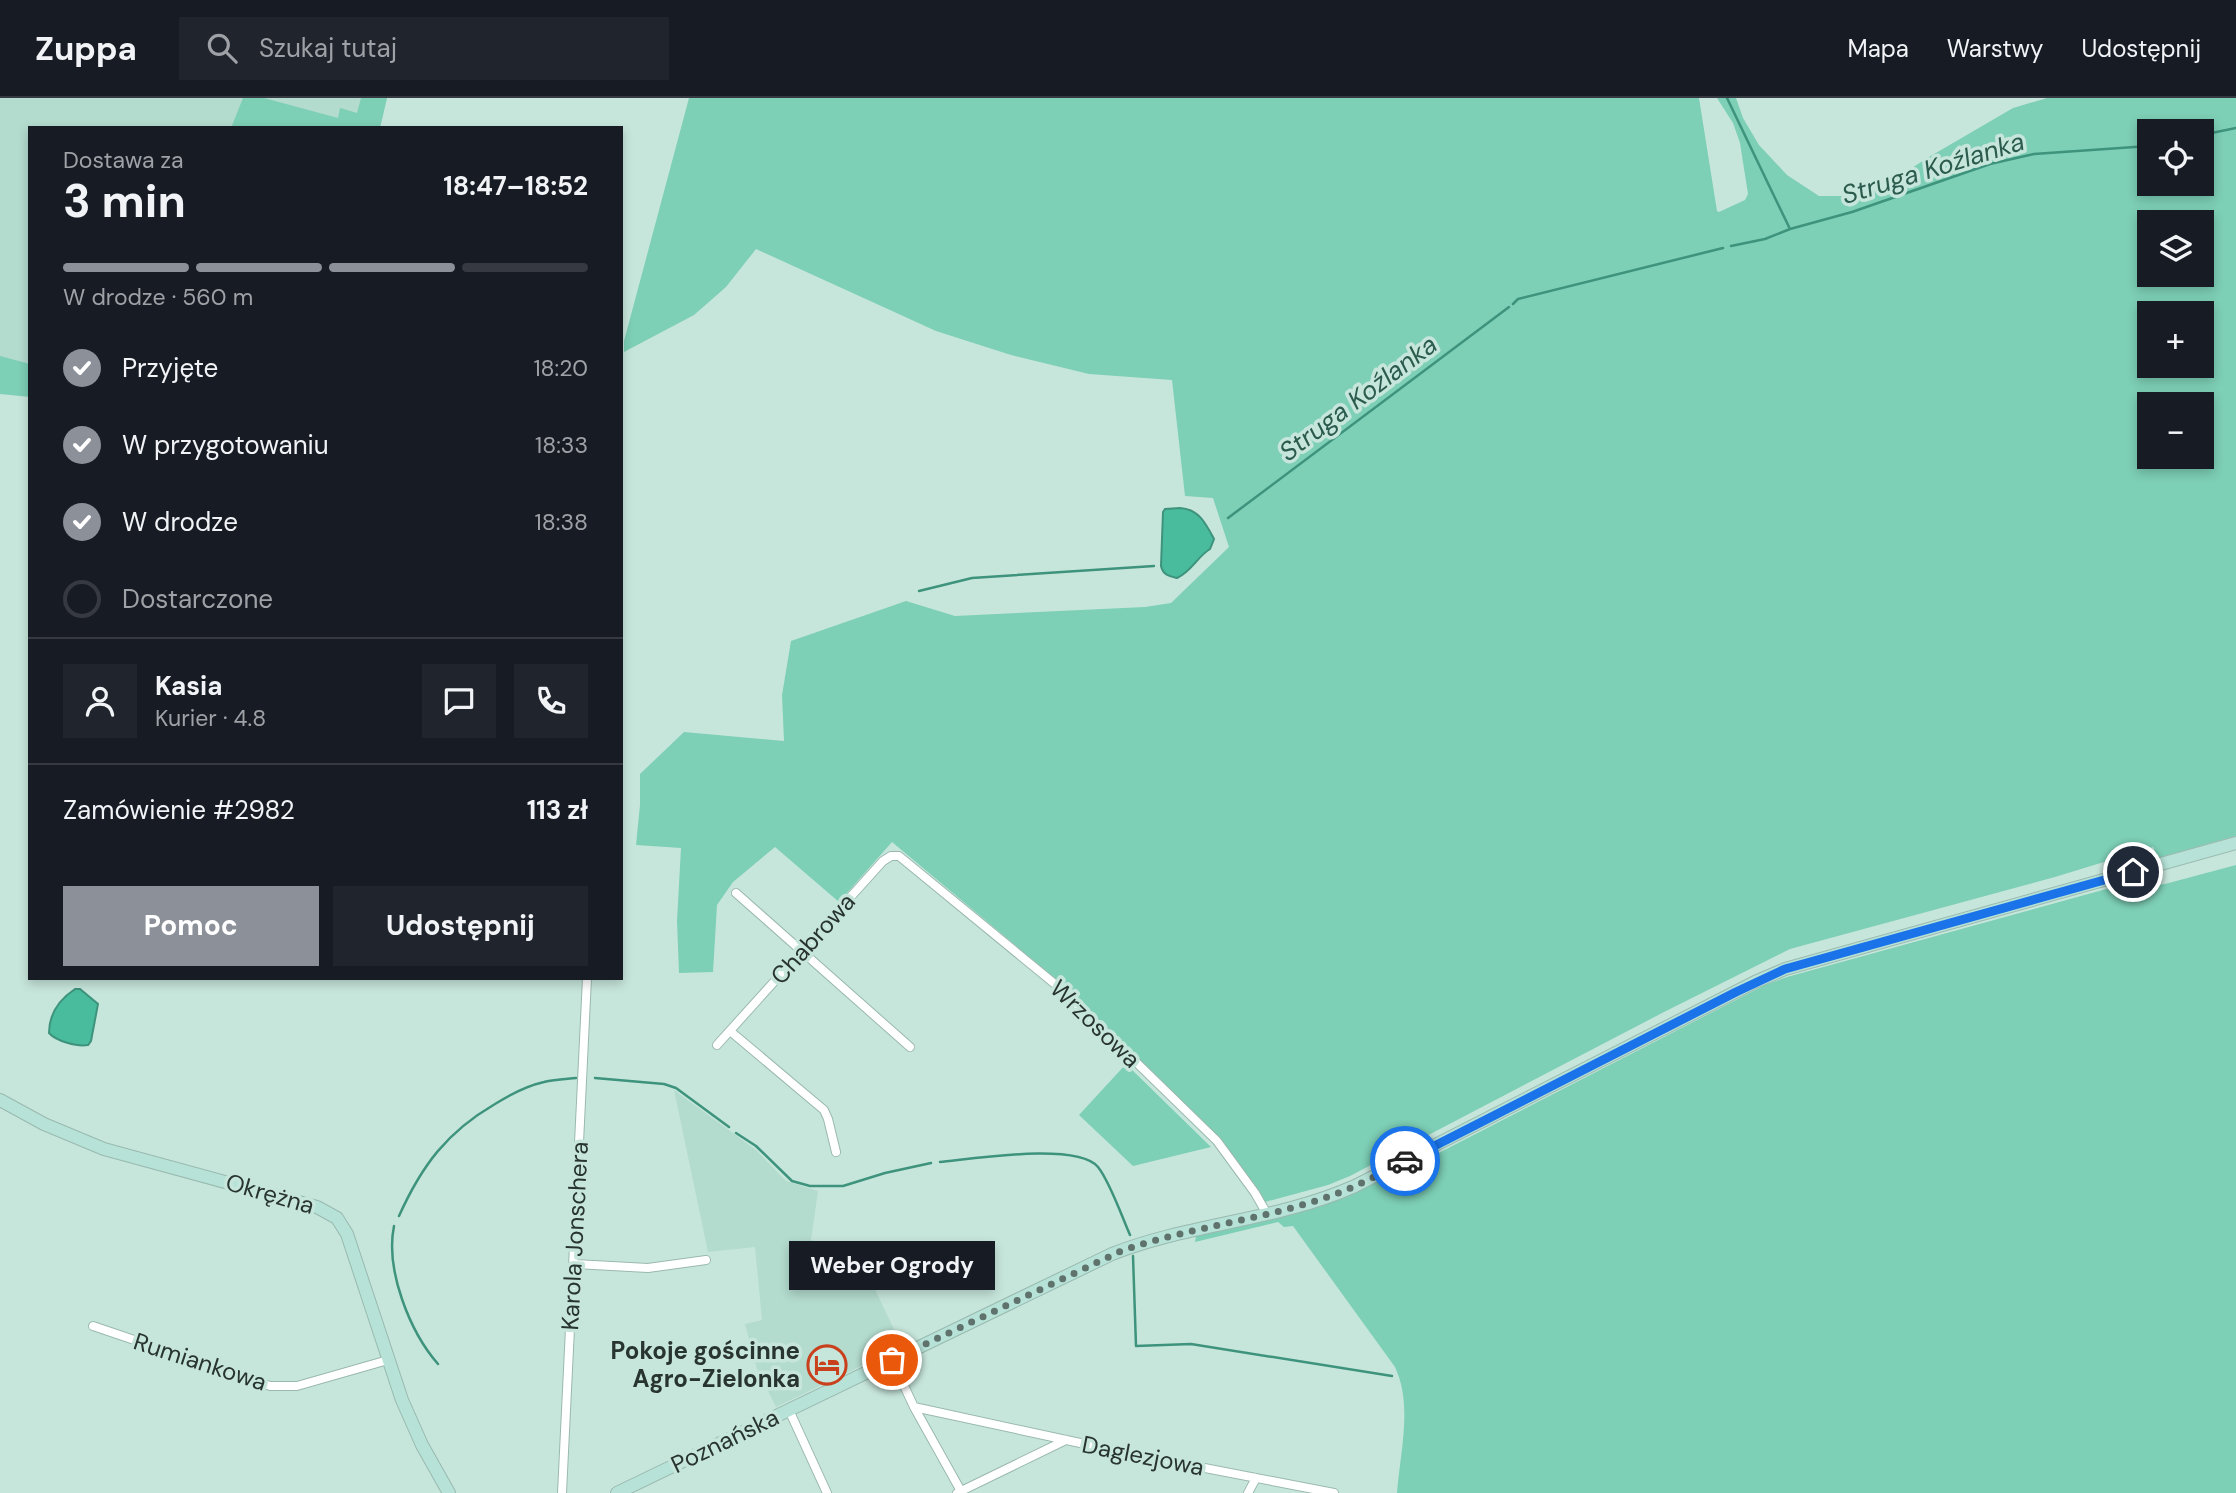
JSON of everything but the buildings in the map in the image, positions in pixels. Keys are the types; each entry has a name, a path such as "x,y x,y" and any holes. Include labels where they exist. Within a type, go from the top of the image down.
{"street":[{"name":"Poznańska","path":"617,1493 1119,1252 1325,1198 1355,1186 1785,969 2236,843"},
{"name":"Wrzosowa","path":"899,856 1061,989 1217,1141 1255,1193 1266,1214"},
{"name":"Chabrowa","path":"717,1045 886,858 899,856"},
{"path":"736,894 910,1047"},
{"name":"Karola Jonschera","path":"562,1493 587,980"},
{"path":"730,1031 824,1110 836,1152"},
{"name":"Okrężna","path":"0,1100 44,1124 97,1146 317,1207 333,1214 347,1234 414,1430 449,1493"},
{"path":"575,1264 648,1268 706,1260"},
{"name":"Rumiankowa","path":"93,1326 270,1386 297,1386 388,1360"},
{"path":"892,1360 960,1492"},
{"path":"914,1406 1066,1440"},
{"path":"789,1410 827,1493"},
{"name":"Daglezjowa","path":"960,1492 1066,1440 1334,1493"},
{"path":"1248,1493 1256,1478"}],"shaded area":[{"path":"0,98 387,98 380,126 28,126 28,387 0,385"},
{"path":"243,98 264,98 338,118 340,108 357,113 361,98 387,98 380,126 232,126"},
{"path":"689,98 1699,98 1719,212 1745,200 1748,194 1740,143 1733,123 1717,98 1736,98 1743,118 1759,145 1787,175 1819,196 1854,196 1877,190 2013,108 2047,98 2236,98 2236,836 2158,858 2153,847 2055,877 1790,949 1350,1176 1328,1185 1265,1202 1221,1139 1065,987 892,842 839,902 775,847 733,882 717,905 713,972 679,973 677,921 681,848 636,845 640,774 684,732 784,741 782,695 791,641 906,601 955,616 1145,607 1171,603 1229,547 1213,498 1185,496 1172,380 1089,374 1011,355 936,331 756,249 726,287 694,315 624,352 624,341"},
{"path":"0,356 28,363 28,397 0,394"},
{"path":"1180,508 1197,514 1214,539 1210,549 1177,578 1165,573 1161,566 1163,512 1165,509"},
{"path":"2236,865 2236,1493 1397,1493 1404,1413 1395,1367 1293,1226 1284,1227 1278,1222 1195,1242 1196,1236 1324,1205 1366,1187 1425,1160 1765,985 1787,977 2128,883 2133,888 2165,884"},
{"path":"75,989 80,989 98,1004 88,1045 67,1043 49,1033 56,1008"},
{"path":"1126,1064 1211,1147 1133,1166 1079,1115"},
{"path":"674,1090 756,1150 786,1181 818,1191 811,1240 836,1248 858,1260 899,1340 909,1343 776,1407 757,1369 745,1324 762,1320 755,1247 708,1252"}],"waterway":[{"path":"1727,98 1789,227"},
{"name":"Struga Koźlanka","path":"2214,133 2236,128"},
{"name":"Struga Koźlanka","path":"1731,246 1765,239 1790,229 1852,212 1990,164 2034,154 2137,147"},
{"name":"Struga Koźlanka","path":"1513,304 1518,299 1723,248"},
{"name":"Struga Koźlanka","path":"1228,518 1509,307"},
{"path":"919,591 972,578 1154,566"},
{"path":"399,1216 427,1166 463,1126 525,1088 548,1081 576,1078"},
{"path":"595,1078 664,1084 676,1088 729,1127"},
{"path":"736,1133 756,1146 792,1181 810,1186 843,1186 931,1163"},
{"path":"940,1162 1023,1154 1069,1155 1086,1159 1102,1173 1130,1235"},
{"path":"394,1226 393,1262 402,1300 418,1335 438,1364"},
{"path":"1133,1256 1136,1346 1191,1344 1392,1376"}],"way so far":[{"path":"892,1360 1119,1252 1325,1198 1405,1161"}],"place":[{"name":"Weber Ogrody","path":"892,1360"},
{"name":"Pokoje gościnne Agro-Zielonka","path":"827,1365"}],"route":[{"path":"1405,1161 1785,969 2133,872"}]}
